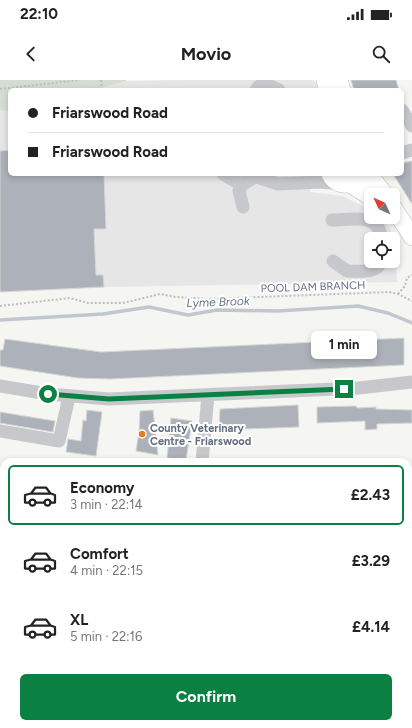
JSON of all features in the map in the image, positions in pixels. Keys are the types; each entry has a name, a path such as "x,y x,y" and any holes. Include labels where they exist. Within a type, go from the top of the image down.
{"main road":[{"path":"371,176 380,188"},
{"path":"346,179 364,192"},
{"path":"400,218 412,237"}],"street":[{"path":"257,88 264,83 275,88"},
{"path":"404,113 412,126"},
{"path":"233,176 278,184 346,179"},
{"path":"243,207 239,191 248,179"},
{"path":"332,220 368,219 374,222 380,232"},
{"path":"334,261 347,271 375,270 378,268"},
{"path":"0,386 69,397 109,399 359,388 410,382"},
{"path":"202,458 208,395"},
{"path":"0,431 60,441 69,397"}],"path":[{"path":"9,88 80,80"},
{"path":"398,294 405,286 407,278 412,275"},
{"name":"POOL DAM BRANCH","path":"0,306 70,298 88,303 123,303 160,294 176,297 208,298 389,292 398,294 412,301"}],"shaded area":[{"path":"0,80 126,80 100,88 8,88 8,111 0,110"},
{"path":"312,80 316,83 317,88 47,88 126,81"},
{"path":"8,91 8,176 308,176 310,192 342,196 364,207 364,224 386,224 391,232 364,232 364,268 396,268 397,282 104,287 0,292 0,92"}],"building":[{"path":"351,80 396,80 398,88 353,88"},
{"path":"8,150 8,176 104,176 106,229 94,229 96,275 103,275 104,287 0,292 0,151"},
{"path":"412,161 412,204 394,176 404,176 404,163"},
{"path":"404,338 404,365 110,379 78,378 0,366 0,350 3,350 5,339 101,352"},
{"path":"298,405 299,427 219,430 220,409"},
{"path":"356,406 357,408 376,407 376,409 412,410 412,423 377,424 377,429 365,430 365,421 317,423 317,407"},
{"path":"87,410 102,412 96,456 66,452 68,439 81,441 83,420 86,421"},
{"name":"County Veterinary Centre - Friarswood","path":"153,410 158,455 136,451 140,411"},
{"path":"0,412 55,421 53,432 0,423"},
{"path":"171,418 192,421 186,458 167,458"}],"waterway":[{"name":"Lyme Brook","path":"0,320 103,314 149,307 188,315 217,310 278,311 358,306 388,313 412,323"}],"place":[{"name":"County Veterinary Centre - Friarswood","path":"142,434"}],"route":[{"path":"48,394 80,398 109,399 344,389"}]}
